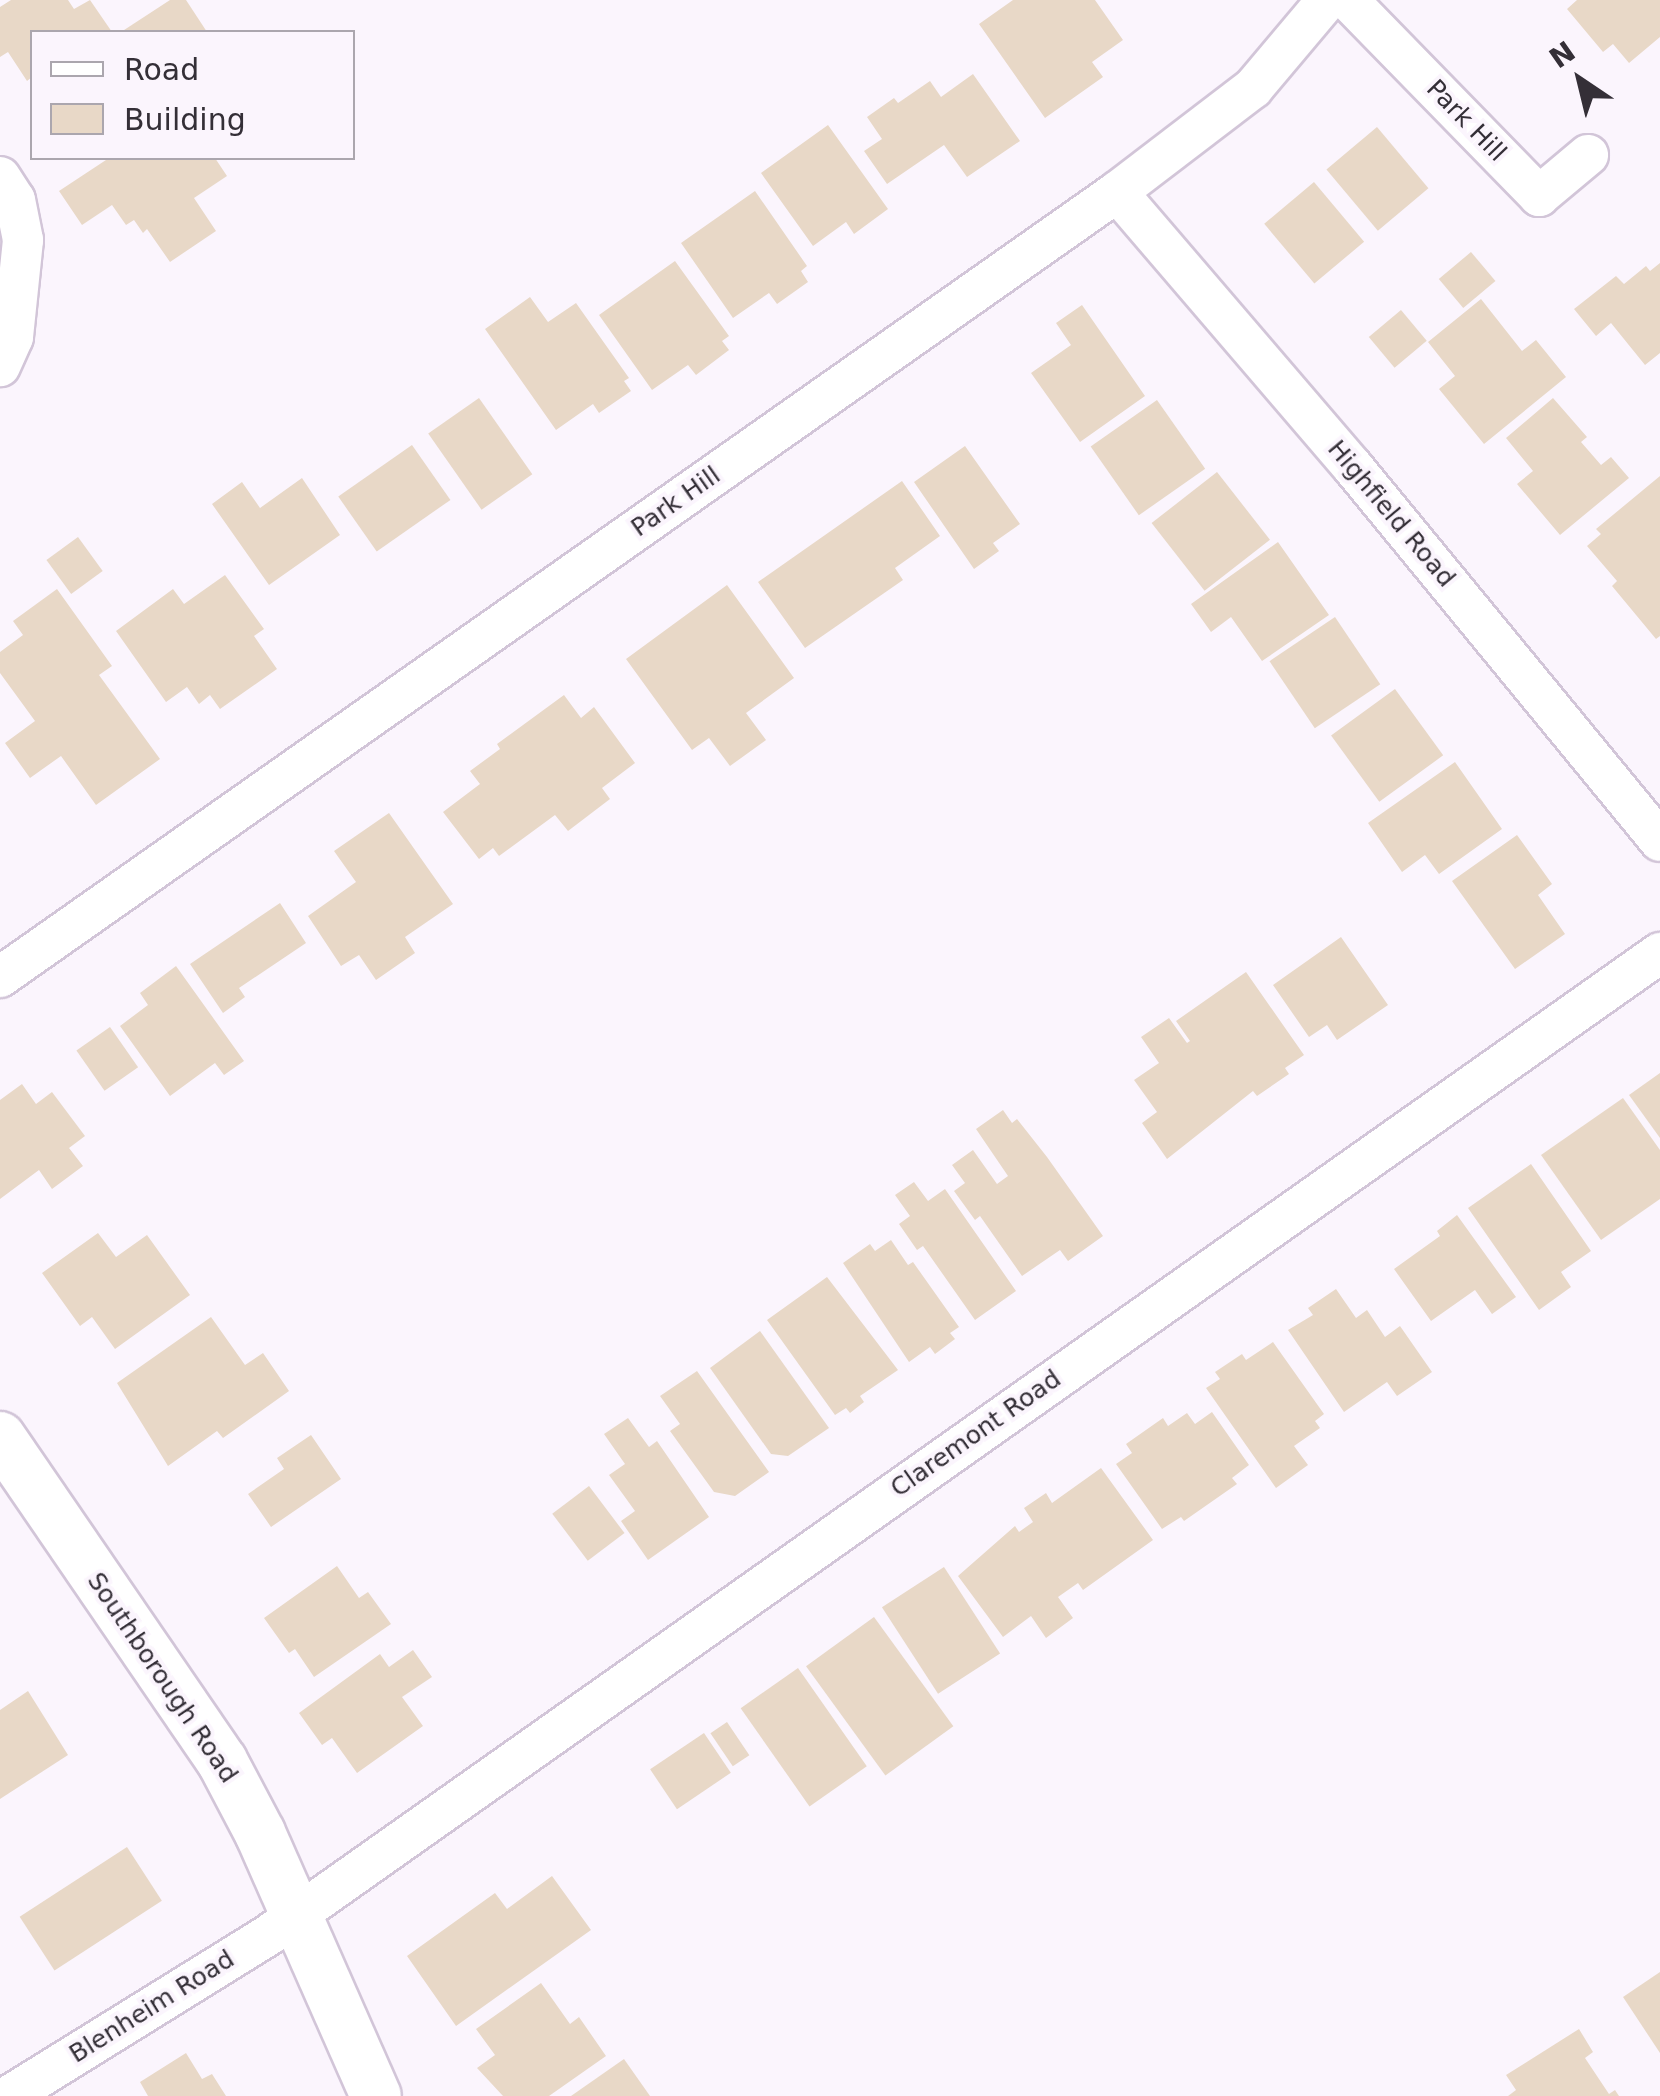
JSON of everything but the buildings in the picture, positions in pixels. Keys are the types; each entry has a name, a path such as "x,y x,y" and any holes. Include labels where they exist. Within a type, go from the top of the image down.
{"street":[{"name":"Park Hill","path":"0,976 1117,192 1253,88 1328,0"},
{"name":"Park Hill","path":"1348,0 1538,196 1588,154"},
{"path":"0,177 14,200 23,240 14,336 0,366"},
{"name":"Highfield Road","path":"1117,192 1352,466 1660,841"},
{"name":"Claremont Road","path":"294,1917 1660,953"},
{"name":"Southborough Road","path":"0,1437 222,1761 260,1834 376,2096"},
{"name":"Blenheim Road","path":"10,2096 294,1917"}]}
